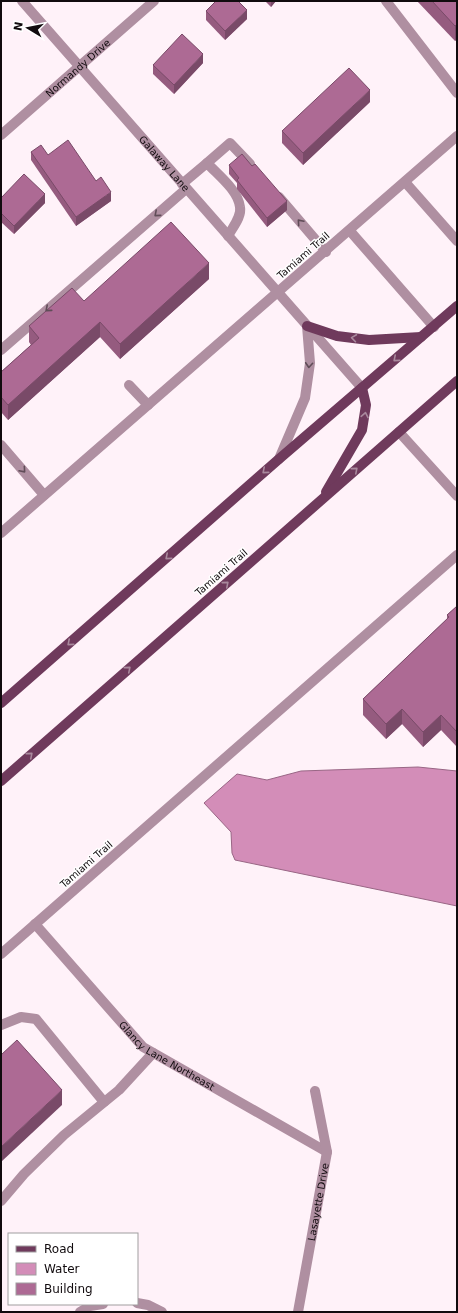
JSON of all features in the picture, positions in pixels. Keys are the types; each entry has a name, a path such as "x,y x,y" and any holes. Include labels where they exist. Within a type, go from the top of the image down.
{"main road":[{"path":"1,703 279,459 457,306"},
{"path":"307,326 337,336 369,340 421,337"},
{"name":"Tamiami Trail","path":"1,781 457,382"},
{"path":"322,499 362,430 366,405 362,388"}],"street":[{"name":"Galaway Lane","path":"22,1 362,388"},
{"name":"Normandy Drive","path":"1,134 154,1"},
{"path":"386,1 457,94"},
{"name":"Tamiami Trail","path":"1,533 326,252 457,136"},
{"path":"1,350 184,186 207,162 230,143 259,174"},
{"path":"207,162 234,193 241,208 238,218 228,236"},
{"path":"405,182 457,240"},
{"path":"274,192 326,252"},
{"path":"350,230 434,327"},
{"path":"279,459 305,398 310,363 307,326"},
{"path":"129,385 148,405"},
{"path":"399,432 457,496"},
{"path":"1,445 44,495"},
{"name":"Tamiami Trail","path":"1,954 457,555"},
{"name":"Glancy Lane Northeast","path":"35,924 143,1047 327,1152"},
{"path":"1,1025 21,1017 36,1018 104,1102"},
{"path":"1,1201 24,1174 64,1135 119,1090 153,1053"},
{"name":"Lasayette Drive","path":"298,1312 327,1152 315,1091"},
{"path":"138,1303 148,1305 162,1312"},
{"path":"80,1312 90,1306 96,1305"}],"water":[{"path":"418,767 457,771 457,906 235,860 232,853 231,832 204,803 237,774 267,780 301,771"}],"building":[{"path":"216,1 238,1 247,10 225,31 206,11"},
{"path":"432,1 457,1 457,24 455,26"},
{"path":"182,34 203,54 174,85 153,65"},
{"path":"349,68 370,90 303,153 282,131"},
{"path":"68,140 96,181 101,177 111,192 76,217 31,152 41,145 48,155"},
{"path":"242,154 252,166 255,164 287,201 267,218 237,180 239,178 229,165"},
{"path":"24,174 45,194 14,226 1,213 1,198"},
{"path":"171,222 209,263 120,344 100,322 8,405 1,397 1,372 39,338 29,326 72,288 84,301"},
{"path":"457,606 457,732 441,715 423,732 402,709 386,724 363,699 449,617 447,615"},
{"path":"17,1040 62,1090 1,1147 1,1055"}]}
